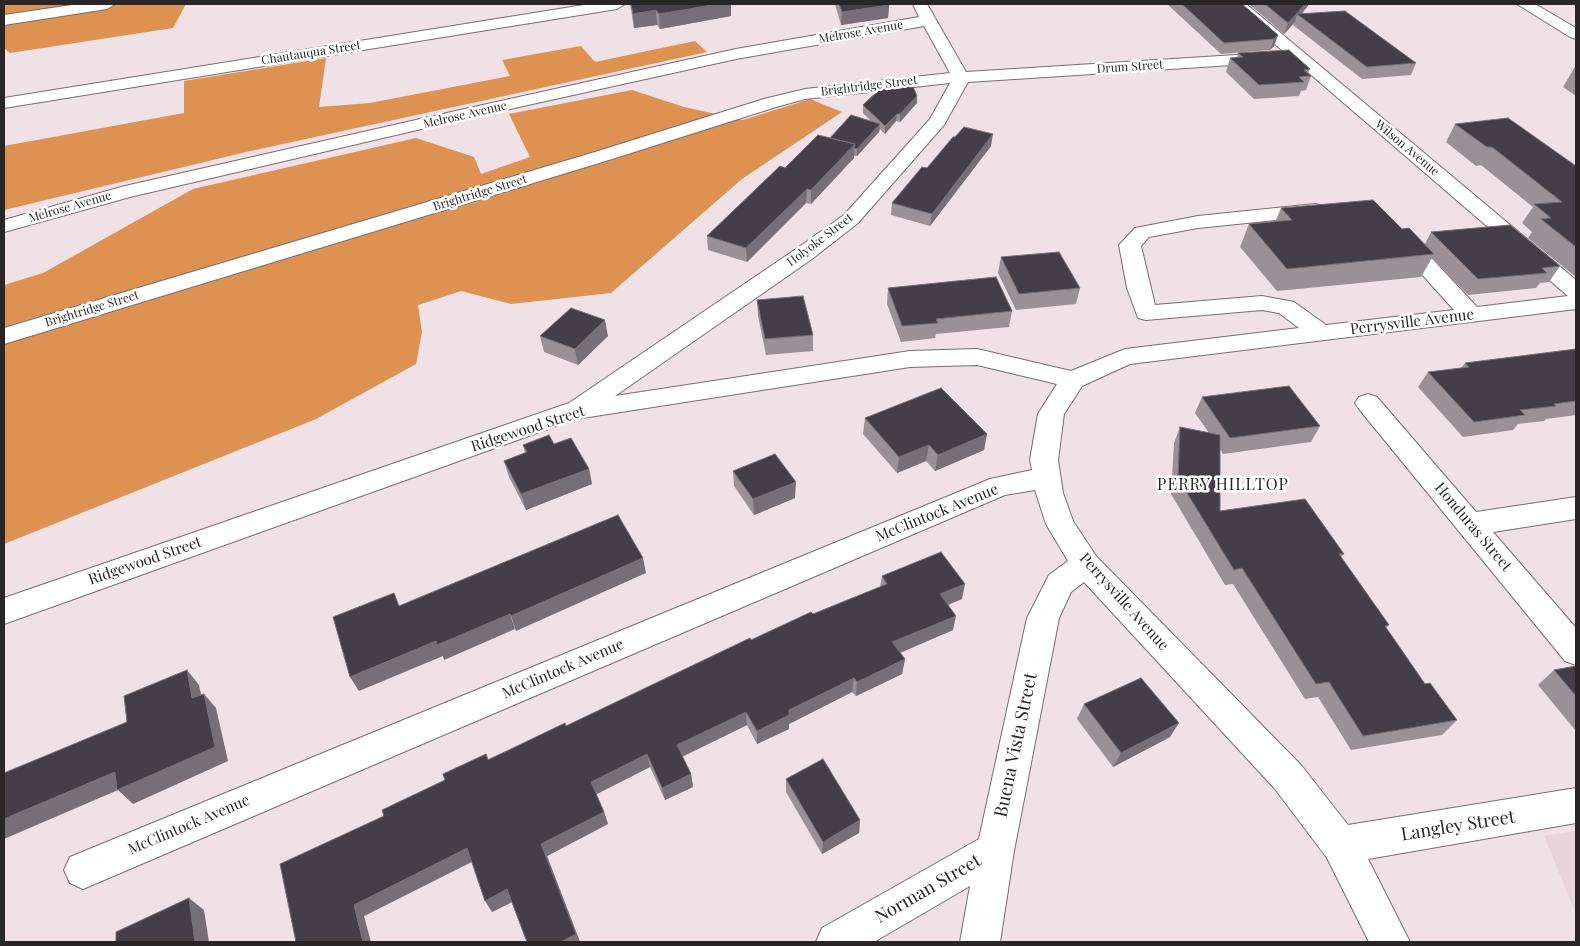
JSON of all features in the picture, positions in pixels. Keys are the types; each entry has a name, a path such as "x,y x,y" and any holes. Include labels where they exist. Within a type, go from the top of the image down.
{"street":[{"path":"4,20 107,4"},
{"name":"Chautauqua Street","path":"4,102 617,4"},
{"path":"920,4 961,78"},
{"name":"Wilson Avenue","path":"1237,4 1576,291"},
{"path":"1524,4 1576,34"},
{"name":"Melrose Avenue","path":"4,226 125,192 632,77 736,54 929,20"},
{"name":"Drum Street","path":"961,78 1299,56"},
{"name":"Brightridge Street","path":"4,336 602,156 770,103 805,94 844,88 930,78 961,78"},
{"name":"Holyoke Street","path":"573,411 804,254 851,218 938,121 961,78"},
{"path":"1151,354 1146,313 1138,288 1130,245 1142,232 1198,222 1331,208"},
{"path":"1384,222 1472,315"},
{"name":"Perrysville Avenue","path":"1390,942 1340,845 1288,776 1085,564 1060,524 1046,478 1044,460 1051,414 1073,380 1125,357 1576,302"},
{"path":"1146,313 1262,303 1286,307 1320,332"},
{"name":"Ridgewood Street","path":"4,611 573,411 910,359 977,356 1073,380"},
{"name":"Honduras Street","path":"1368,403 1576,651"},
{"name":"McClintock Avenue","path":"83,870 1000,486 1046,478"},
{"path":"1470,524 1576,508"},
{"name":"Buena Vista Street","path":"980,942 995,851 1042,618 1060,584 1085,564"},
{"name":"Langley Street","path":"1340,845 1576,806"},
{"name":"Norman Street","path":"836,942 995,851"}],"shaded area":[{"path":"4,4 186,4 173,28 10,53 4,48"},
{"path":"695,41 707,52 246,152 4,210 4,146 184,113 184,81 326,58 319,107 370,103 510,76 502,60 581,46 595,62"},
{"path":"632,90 684,107 743,120 810,99 842,112 742,179 611,293 511,304 461,291 418,305 422,332 416,364 316,419 4,544 4,285 43,273 193,189 416,138 474,157 481,174 530,157 509,114"},
{"path":"1576,831 1576,914 1544,836"}],"building":[{"path":"631,4 718,4 659,14 656,10 633,14"},
{"path":"839,4 888,4 889,5 842,12"},
{"path":"1182,4 1242,4 1278,35 1274,39 1224,43"},
{"path":"1265,4 1305,4 1288,23"},
{"path":"1345,11 1416,63 1367,67 1297,14"},
{"path":"1289,50 1310,69 1304,70 1311,76 1299,77 1304,82 1259,85 1230,58 1243,57 1238,53"},
{"path":"911,82 917,96 900,114 897,114 885,126 863,105 884,85"},
{"path":"851,115 880,124 857,149 854,148 855,144 830,138"},
{"path":"1508,118 1576,166 1576,247 1541,219 1551,218 1534,204 1562,202 1492,147 1487,147 1455,124"},
{"path":"964,127 993,134 932,214 892,203 922,167 927,168"},
{"path":"818,135 855,144 811,190 807,189 746,248 707,236 780,166 785,168"},
{"path":"1373,200 1402,229 1409,228 1434,254 1287,269 1249,224 1292,220 1281,208"},
{"path":"1510,225 1560,266 1542,268 1547,273 1478,279 1431,232"},
{"path":"1059,252 1080,288 1019,294 1001,257"},
{"path":"996,277 1012,311 936,319 938,323 902,326 888,288"},
{"path":"803,296 813,335 765,339 757,300"},
{"path":"571,308 605,320 575,349 540,336"},
{"path":"1576,349 1576,401 1554,404 1556,406 1520,410 1525,415 1474,422 1428,372 1469,367 1465,363"},
{"path":"1289,386 1320,426 1230,438 1202,397"},
{"path":"941,388 987,434 938,455 929,445 899,457 865,418"},
{"path":"1180,427 1220,435 1220,511 1305,499 1344,554 1339,554 1389,625 1385,626 1425,684 1430,683 1457,720 1363,736 1329,682 1316,684 1242,568 1234,570 1178,478"},
{"path":"549,435 554,444 571,438 589,469 521,494 504,461 527,452 523,445"},
{"path":"775,454 796,482 753,499 733,471"},
{"path":"618,515 643,558 511,616 510,614 437,645 436,641 350,677 333,617 394,593 399,606"},
{"path":"941,552 965,584 940,594 956,616 892,642 905,659 857,682 854,678 789,710 789,715 757,731 746,712 677,745 691,774 662,788 647,754 591,782 604,812 541,844 576,934 561,942 527,942 507,889 485,901 467,848 354,905 363,942 296,942 280,864 384,816 382,810 445,780 443,774 486,754 488,760 565,723 566,726 750,638 751,640 811,612 813,614 887,584 882,576"},
{"path":"1576,666 1576,696 1554,670"},
{"path":"187,670 192,698 204,694 215,747 117,790 115,772 4,819 4,773 127,722 124,696"},
{"path":"1141,678 1179,723 1121,753 1084,704"},
{"path":"823,759 860,820 823,842 786,779"},
{"path":"189,898 195,942 116,942 116,932"}],"district":[{"name":"PERRY HILLTOP","path":"1223,485"}]}
